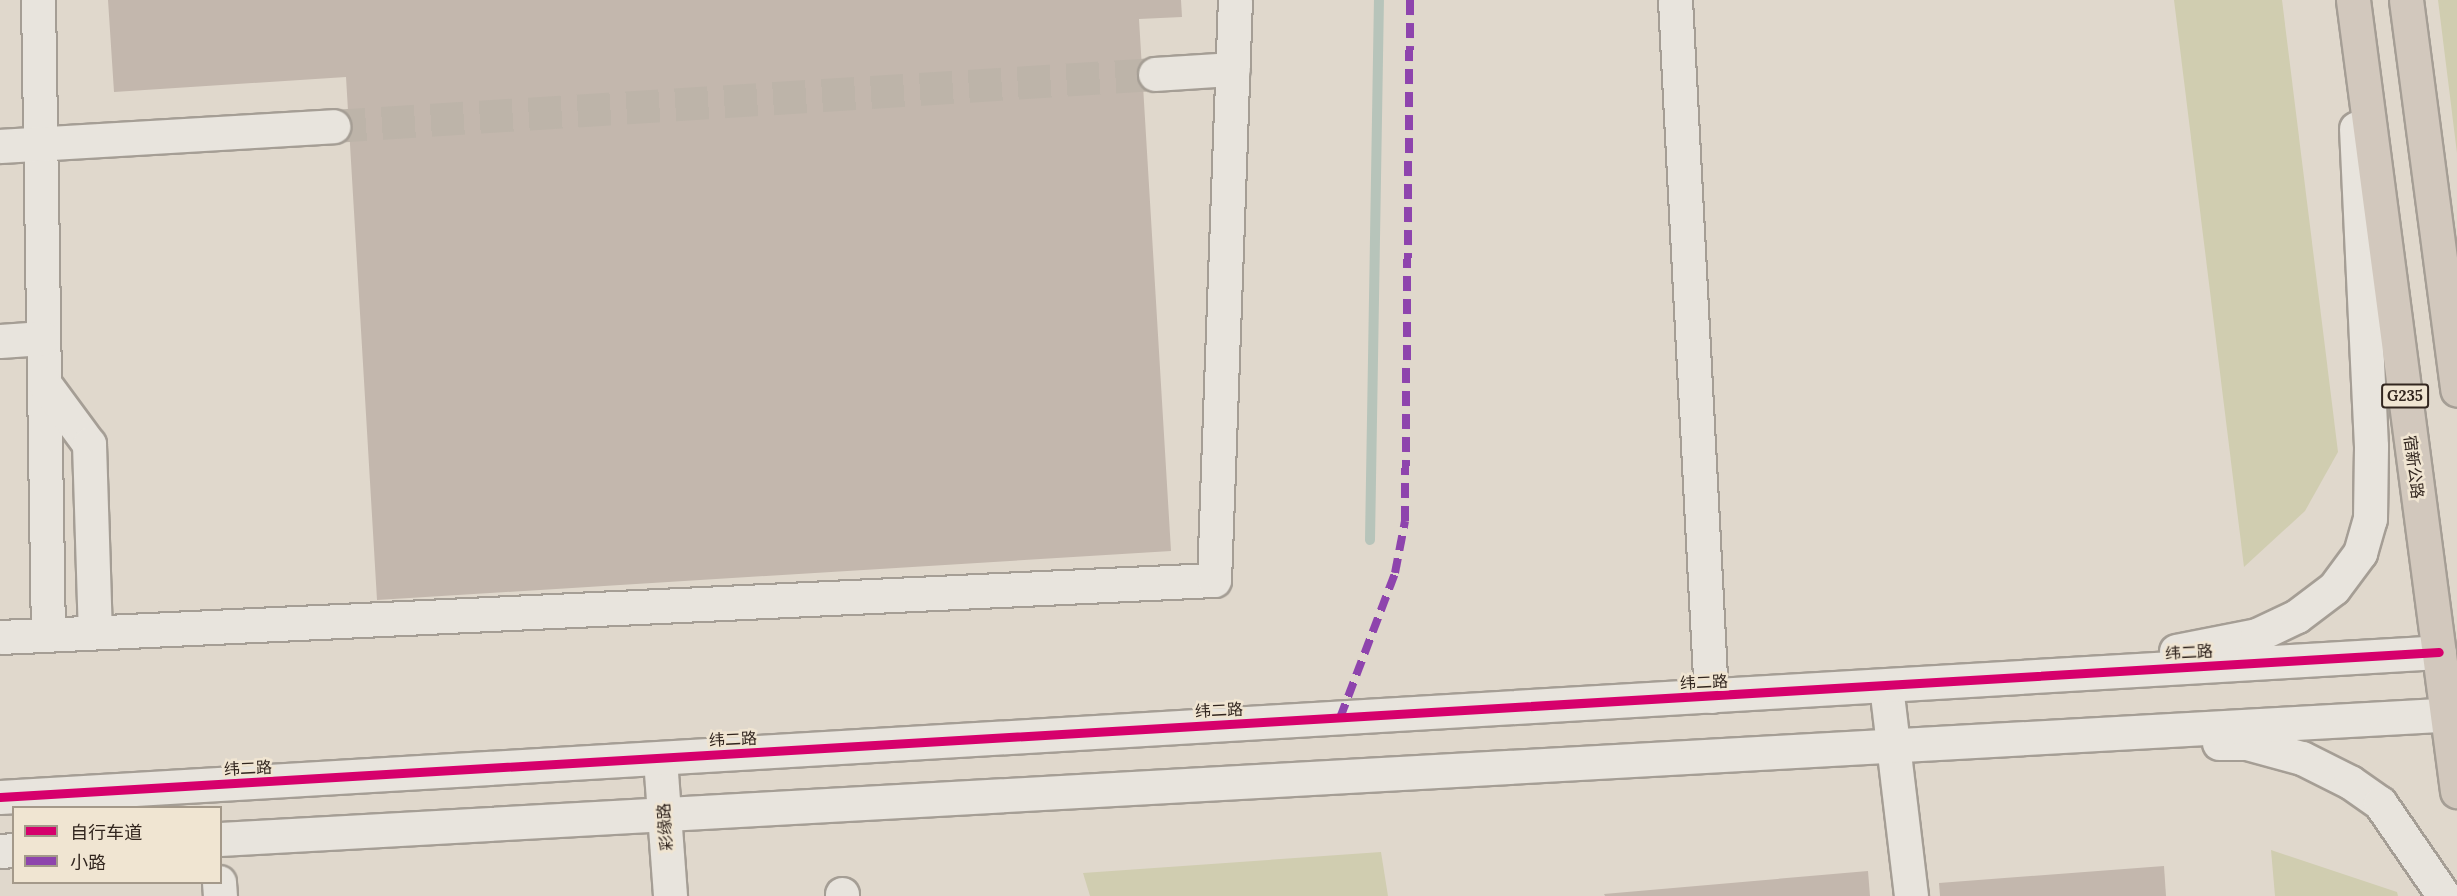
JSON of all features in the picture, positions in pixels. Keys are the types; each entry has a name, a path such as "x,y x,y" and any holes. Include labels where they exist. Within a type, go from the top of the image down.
{"highway":[{"name":"宿新公路","path":"2351,0 2439,652 2452,715 2457,791"},
{"path":"2406,0 2457,390"}],"street":[{"path":"38,0 48,634"},
{"path":"0,637 1214,580 1236,0"},
{"path":"1674,0 1711,696"},
{"path":"2058,675 2257,635 2297,616 2334,588 2360,553 2370,519 2371,446 2351,0"},
{"path":"1155,74 1233,69"},
{"path":"0,146 333,126"},
{"path":"0,341 43,338"},
{"path":"44,383 89,444 95,632"},
{"name":"纬二路","path":"0,797 212,796 660,759 2439,652"},
{"path":"1886,686 1911,896"},
{"path":"222,839 2452,715"},
{"path":"1986,740 2247,743 2302,758 2350,782 2380,803 2444,896"},
{"name":"彩缘路","path":"660,759 670,896"}],"shaded area":[{"path":"2174,0 2282,0 2338,452 2305,511 2244,567"},
{"path":"2438,0 2457,0 2457,153"},
{"path":"2271,850 2397,892 2398,896 2275,896"},
{"path":"1381,852 1388,896 1090,896 1083,873"}],"building":[{"path":"108,0 1181,0 1182,17 1139,19 1171,551 377,600 346,77 114,92"},
{"path":"2164,866 2166,896 1940,896 1939,883"},
{"path":"1868,871 1870,896 1605,896 1604,894"}],"waterway":[{"path":"1370,540 1379,0"}],"tunnel":[{"path":"333,126 1155,74"}],"marked path":[{"path":"1340,718 1395,573 1405,521 1410,0"}],"cycle path":[{"path":"0,797 2439,652"}]}
